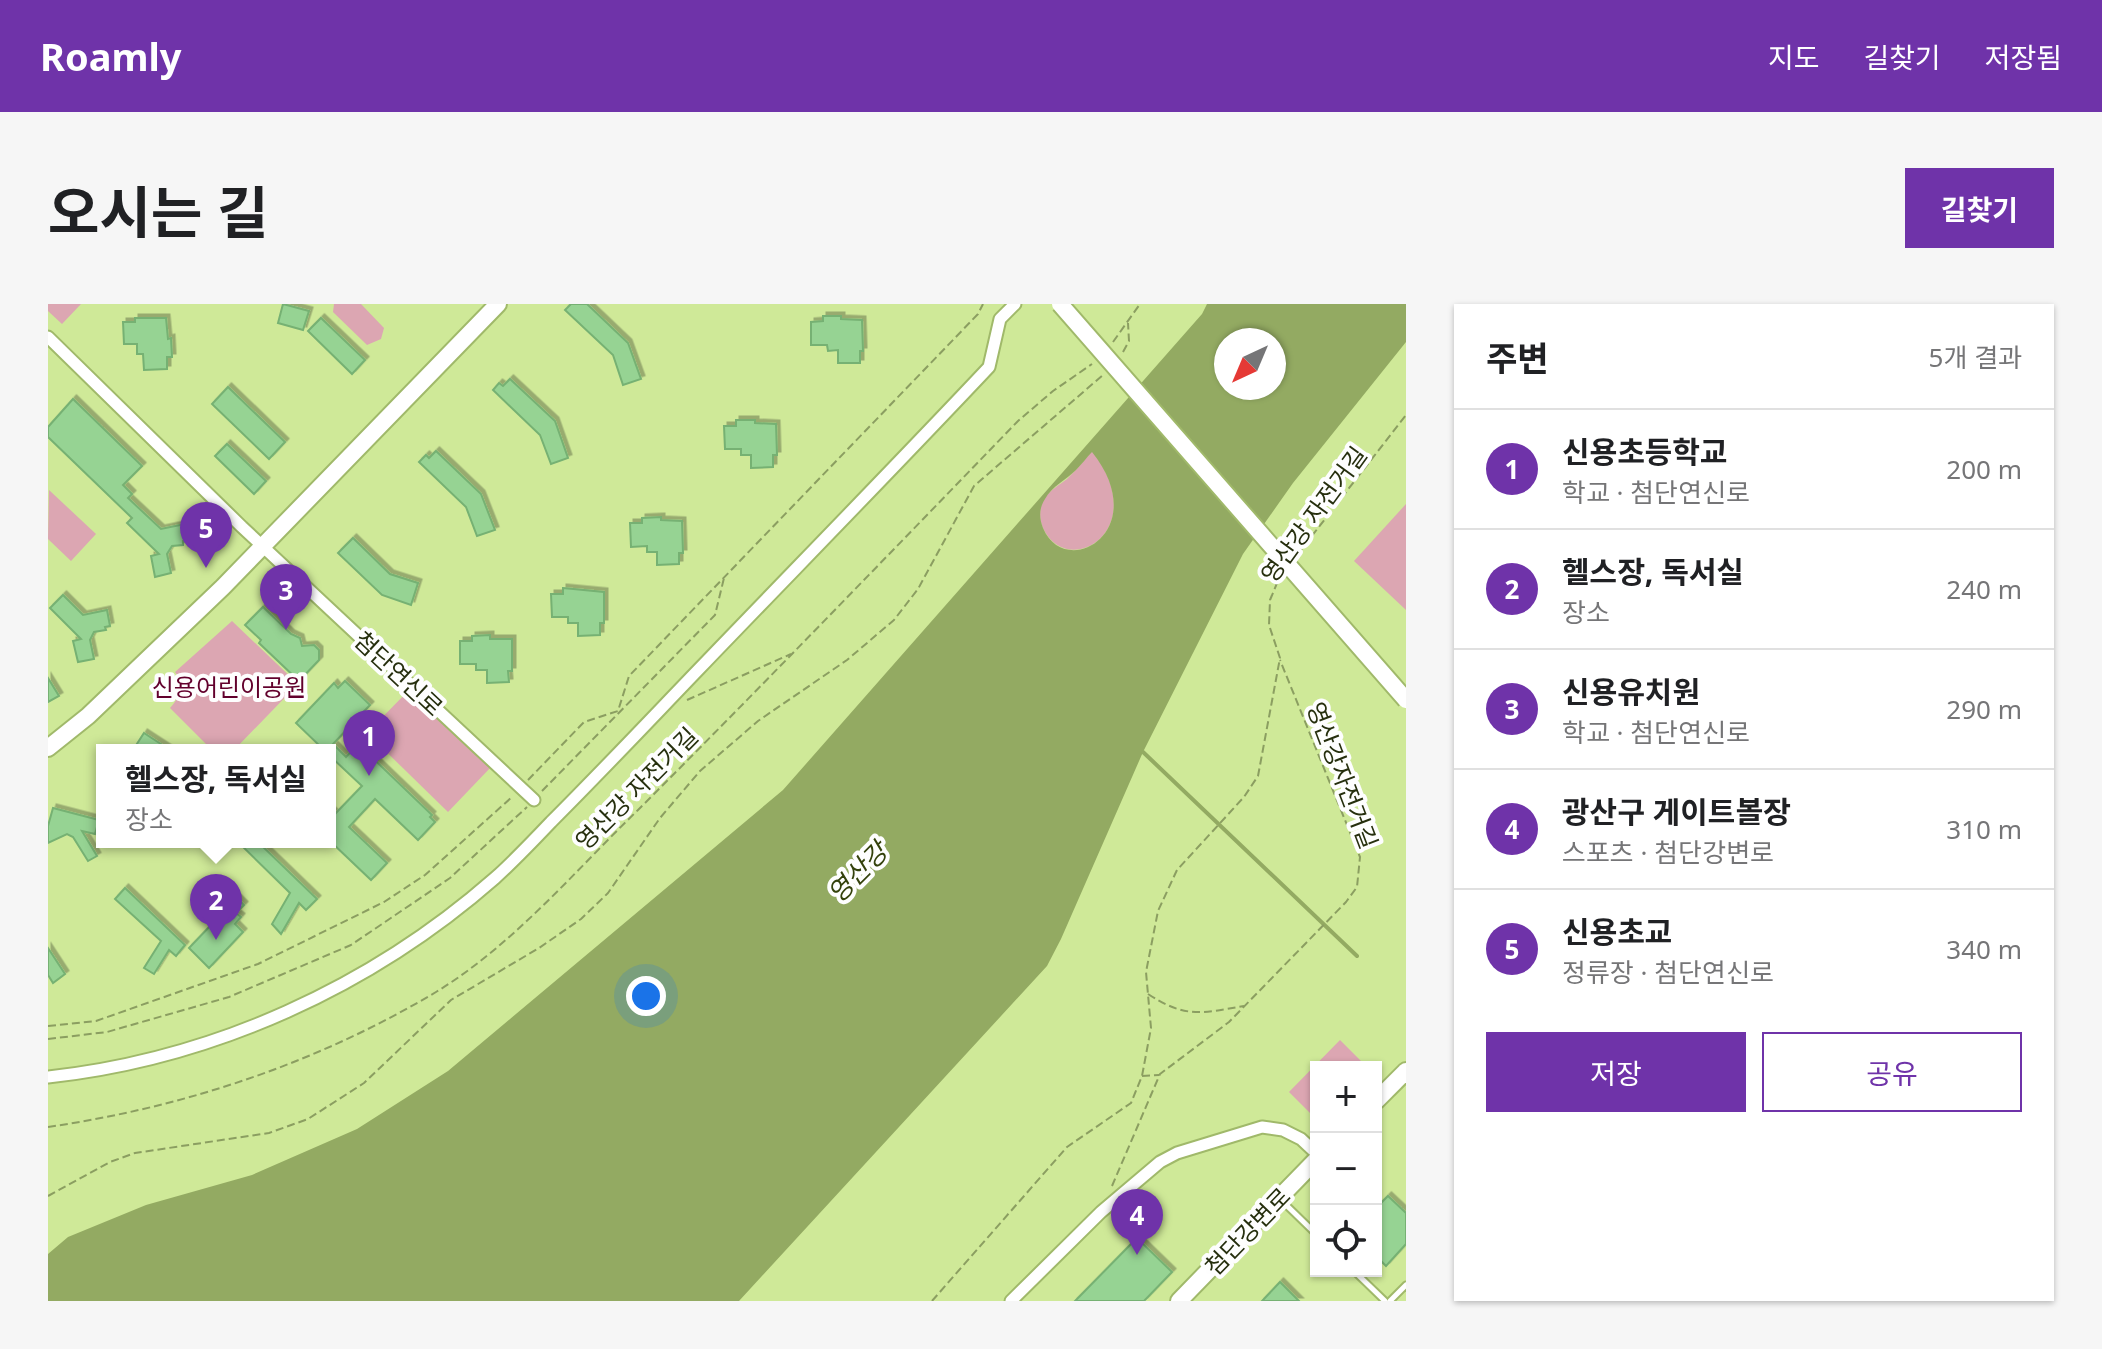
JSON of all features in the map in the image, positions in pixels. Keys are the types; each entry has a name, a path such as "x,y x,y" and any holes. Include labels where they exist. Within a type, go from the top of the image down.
{"street":[{"path":"48,748 88,716 264,546 498,304"},
{"path":"48,1077 137,1062 201,1045 254,1026 310,1002 370,968 457,910 497,876 573,800 989,367 1000,319 1015,304"},
{"path":"1060,304 1406,700"},
{"name":"첨단연신로","path":"48,337 534,800"},
{"path":"1382,1096 1403,1079"},
{"path":"1011,1301 1101,1212 1160,1162 1177,1153 1262,1127 1283,1130 1310,1147"},
{"name":"첨단강변로","path":"1179,1301 1310,1166"}],"lane":[{"path":"1279,1198 1310,1228"},
{"path":"1361,1277 1388,1301 1406,1285"}],"path":[{"path":"618,711 629,676 978,314 983,304"},
{"path":"1107,351 1140,304"},
{"path":"1121,356 1129,341 1128,323"},
{"name":"영산강 자전거길","path":"48,1127 173,1104 224,1087 342,1043 439,990 513,933 1031,409 1099,359"},
{"path":"48,1196 110,1162 135,1153 269,1133 308,1119 364,1083 451,1000 539,948 581,919 608,893 660,818 707,764 758,721 864,647 894,620 918,589 974,486 1107,371"},
{"name":"영산강 자전거길","path":"1295,557 1406,415"},
{"name":"영산강 자전거길","path":"1148,994 1146,972 1158,911 1177,870 1227,817 1258,776 1280,658 1269,625 1270,600 1277,581 1286,569"},
{"path":"48,1039 107,1032 229,997 351,945 450,878 534,800 715,615 725,576"},
{"path":"683,702 792,654"},
{"name":"영산강자전거길","path":"1113,1184 1160,1074 1229,1022 1357,887 1360,857 1280,658"},
{"path":"48,1026 96,1021 258,964 384,902 425,875 520,788 584,722 618,711"},
{"path":"1148,994 1189,1014 1245,1005"},
{"path":"932,1301 1067,1147 1131,1103 1142,1076 1151,1028 1148,994"},
{"path":"1142,1076 1160,1074"}],"green space":[{"path":"48,304 81,304 62,324 48,311"},
{"path":"334,304 361,304 384,328 381,339 367,345 333,312"},
{"path":"1092,451 1109,479 1114,504 1110,524 1100,539 1085,548 1070,549 1055,543 1043,528 1041,506 1049,493 1067,479"},
{"path":"49,490 96,534 71,561 48,539"},
{"path":"1406,504 1406,610 1354,561"},
{"name":"신용어린이공원","path":"232,621 298,684 240,744 206,744 170,708 180,690 175,672"},
{"path":"410,689 491,767 448,812 367,733"},
{"path":"1340,1040 1361,1061 1319,1061"},
{"path":"1310,1071 1310,1113 1289,1092"}],"water":[{"name":"영산강","path":"1207,304 1406,304 1406,342 1293,483 1243,554 1143,752 1047,966 739,1301 48,1301 48,1254 68,1237 146,1205 252,1175 357,1129 448,1071 783,790 1202,314","holes":["1092,452 1109,480 1114,504 1110,525 1099,540 1085,548 1069,550 1054,543 1043,528 1040,517 1043,502 1051,490"]}],"building":[{"path":"283,304 309,311 303,330 278,323"},
{"path":"571,304 587,304 628,343 641,379 623,385 613,355 565,310"},
{"path":"823,316 862,320 863,351 860,351 860,363 838,363 838,350 828,351 827,345 811,345 811,322 823,321"},
{"path":"135,318 166,318 172,357 167,357 167,369 144,370 143,354 137,354 137,344 124,344 123,322 135,322"},
{"path":"321,318 365,360 352,374 308,331"},
{"path":"510,379 555,421 568,458 551,464 540,435 493,390 499,383 503,386"},
{"path":"228,387 285,442 269,459 212,404"},
{"path":"73,399 142,466 123,485 132,494 128,498 161,529 185,524 188,540 183,541 183,545 172,546 167,554 171,573 155,577 151,556 159,554 127,523 132,518 48,437 48,427"},
{"path":"736,420 776,424 777,455 773,455 773,467 751,468 751,455 741,455 741,449 725,449 724,426 736,426"},
{"path":"227,444 266,481 254,494 215,456"},
{"path":"436,451 481,494 495,530 477,536 466,507 419,462"},
{"path":"661,517 661,520 682,521 683,553 679,553 679,564 657,565 657,552 647,552 647,546 631,547 630,523 642,523 642,518"},
{"path":"353,538 390,574 418,583 411,605 382,595 338,553"},
{"path":"563,588 604,592 604,623 600,623 600,635 578,636 578,623 568,623 568,617 552,617 551,594 563,594"},
{"path":"63,595 83,615 107,610 110,626 94,632 90,640 94,659 78,662 73,641 81,639 50,608"},
{"path":"263,607 291,634 300,638 302,646 314,645 319,650 319,660 299,681 259,643 261,640 245,625"},
{"path":"490,635 490,639 512,639 509,682 487,683 487,670 476,670 476,664 460,664 460,641 472,641 472,636"},
{"path":"48,678 59,696 48,702"},
{"path":"345,681 370,705 333,744 318,744 296,723 334,683 338,688"},
{"path":"144,733 161,744 137,744"},
{"path":"358,744 432,815 430,817 435,822 418,840 375,799 349,827 387,863 371,880 336,847 336,813 362,786 336,762 336,747 346,757"},
{"path":"53,808 96,819 95,834 82,831 97,856 88,861 73,837 67,834 48,843 48,826"},
{"path":"244,848 264,848 317,899 306,910 299,903 281,934 272,924 290,893"},
{"path":"125,888 185,945 176,956 169,950 154,974 144,968 161,941 115,899"},
{"path":"237,898 244,905 236,913 241,917 235,924 243,932 209,968 189,948"},
{"path":"48,948 65,974 53,983 48,975"},
{"path":"1388,1196 1406,1213 1406,1244 1386,1266 1382,1262 1382,1202"},
{"path":"1137,1238 1172,1272 1144,1301 1075,1301"},
{"path":"1280,1282 1299,1301 1262,1301"}],"waterway":[{"path":"1143,752 1357,956"}],"place":[{"name":"신용초교","path":"206,568"},
{"name":"신용유치원","path":"286,630"},
{"name":"신용초등학교","path":"369,776"},
{"name":"헬스장, 독서실","path":"216,940"},
{"name":"광산구 게이트볼장","path":"1137,1255"}]}
